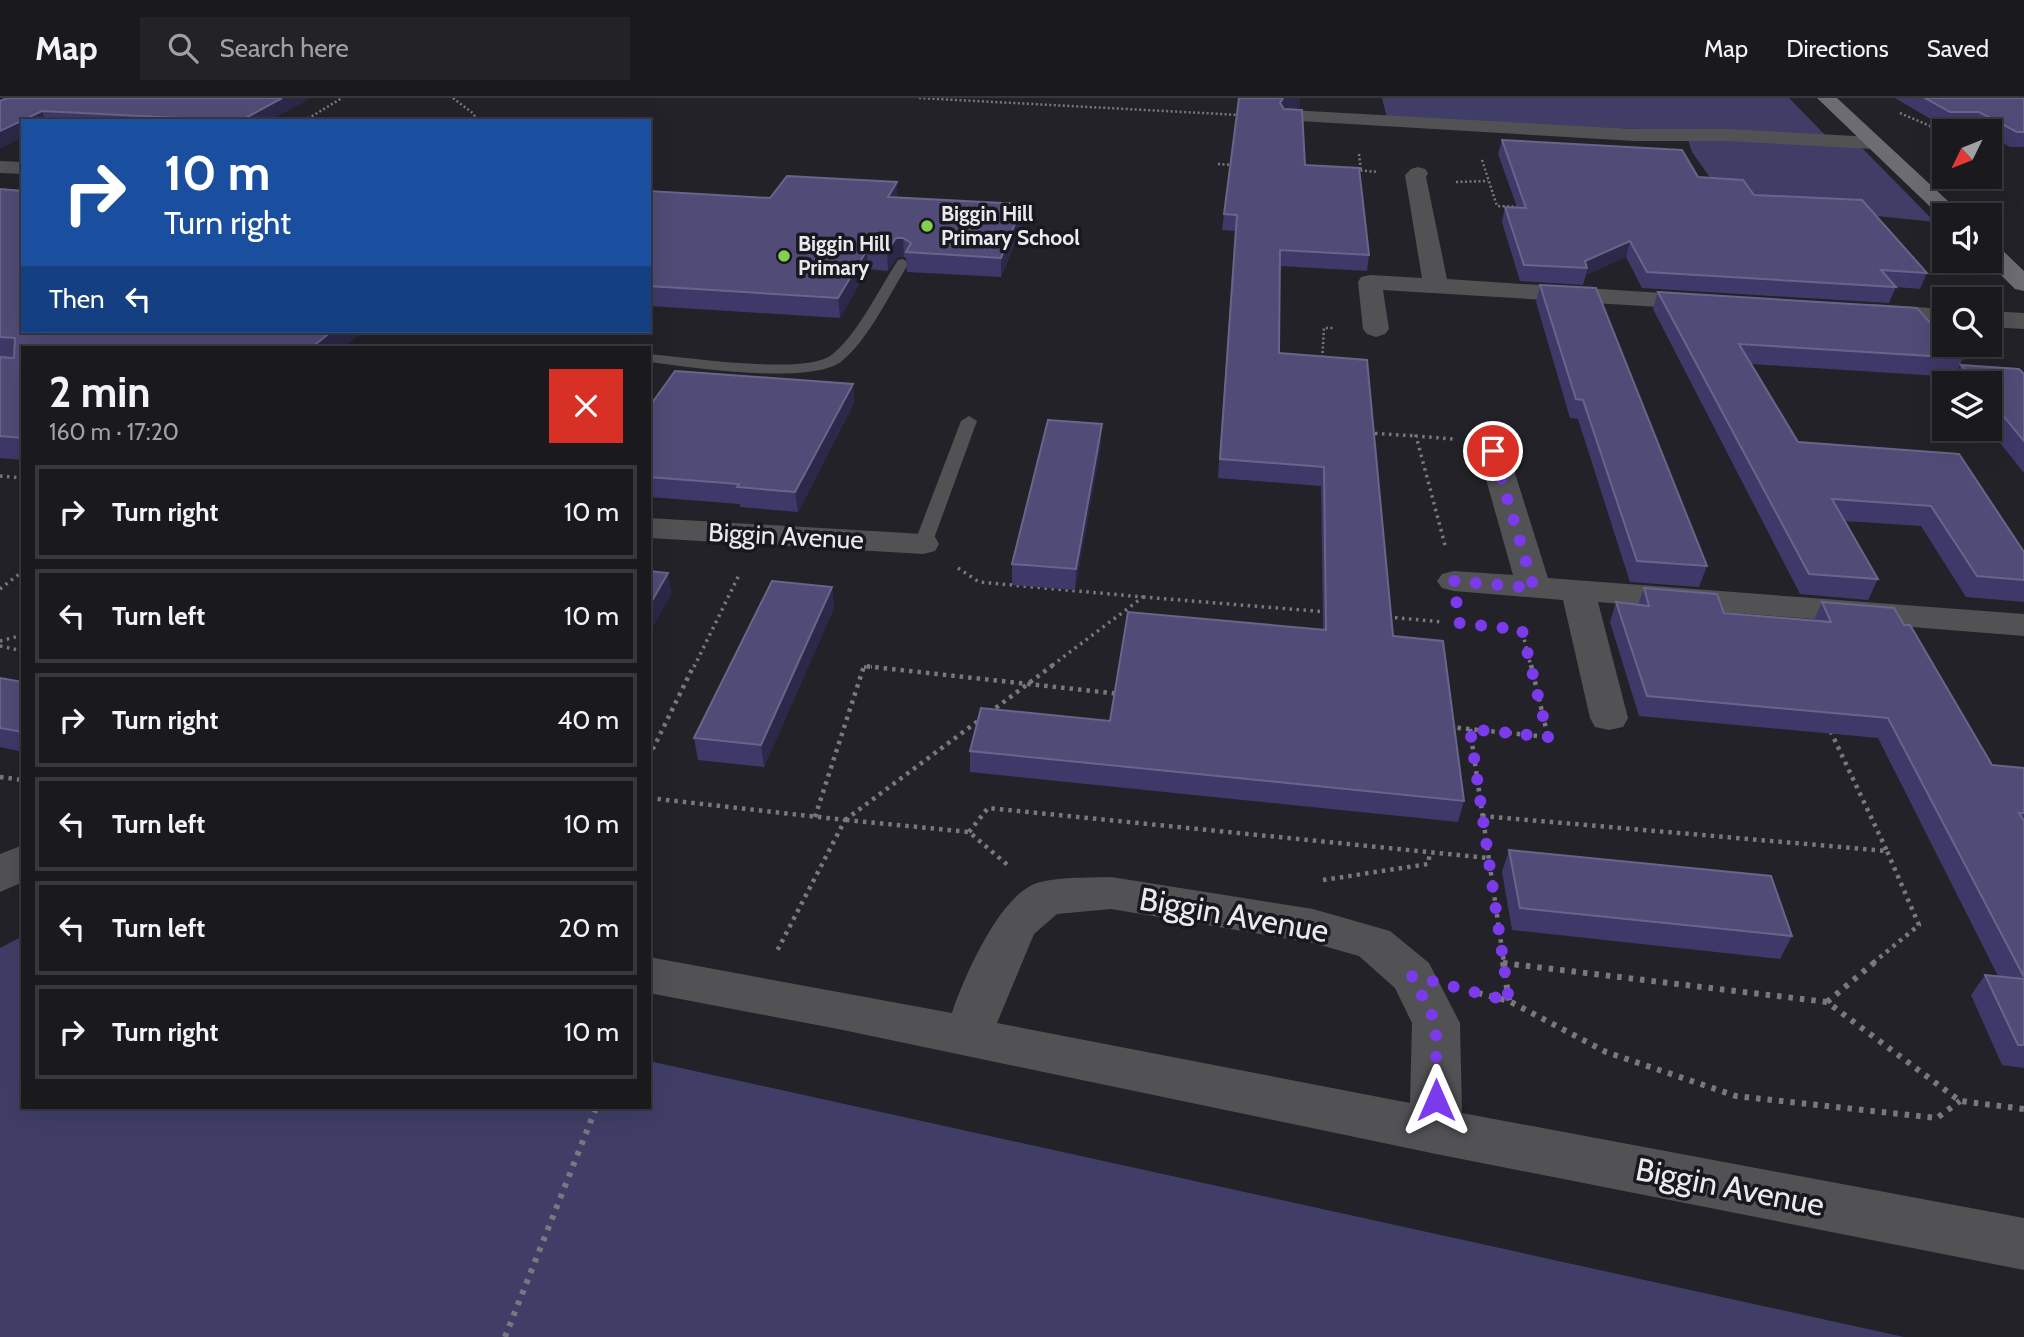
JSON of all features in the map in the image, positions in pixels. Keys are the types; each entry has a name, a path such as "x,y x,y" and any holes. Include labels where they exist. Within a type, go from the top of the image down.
{"street":[{"path":"1826,98 1939,203"},
{"path":"1290,116 1873,142"},
{"path":"0,167 21,168"},
{"path":"1418,173 1415,175 1436,286"},
{"path":"2002,263 2024,284"},
{"path":"1376,329 1370,282 1735,304"},
{"path":"1847,311 1932,316"},
{"path":"2002,320 2024,321"},
{"path":"1493,451 1534,588"},
{"name":"Biggin Avenue","path":"651,528 923,544"},
{"path":"1454,581 2024,625"},
{"path":"1578,591 1609,718"},
{"path":"0,848 21,853"},
{"path":"0,876 21,861"},
{"name":"Biggin Avenue","path":"1046,898 1111,893 1285,921 1374,943 1412,976 1436,1023 1436,1131"},
{"path":"968,1038 978,1007 1016,924 1046,898"},
{"name":"Biggin Avenue","path":"651,975 756,992 968,1038 2024,1244"}],"lane":[{"path":"651,358 781,368 809,368 828,363 835,360 849,343 903,262"},
{"path":"923,544 969,421"}],"path":[{"path":"307,119 342,98"},
{"path":"453,98 474,114 475,119"},
{"path":"919,98 1290,116"},
{"path":"1893,108 1932,126"},
{"path":"1472,126 1497,206 1523,207"},
{"path":"1218,164 1244,165"},
{"path":"1348,170 1383,172"},
{"path":"1322,366 1324,328 1376,329"},
{"path":"1361,433 1486,440 1493,451"},
{"path":"1377,616 1459,623 1454,581 1416,436"},
{"path":"0,476 21,478"},
{"path":"651,753 759,534"},
{"path":"923,544 979,582 1336,613"},
{"path":"0,589 21,573"},
{"path":"756,992 845,820 1143,597"},
{"path":"1442,726 1548,737 1522,630 1510,628"},
{"path":"0,644 21,636"},
{"path":"0,644 21,650"},
{"path":"816,817 864,666 1124,694"},
{"path":"1825,720 1919,925 1828,1002"},
{"path":"1470,729 1509,1001"},
{"path":"0,777 21,780"},
{"path":"651,798 969,832 1046,898"},
{"path":"969,832 988,808 1488,858"},
{"path":"1482,816 1605,824 1887,852"},
{"path":"1285,921 1301,889 1328,878 1428,864 1430,852"},
{"path":"1503,963 1828,1002 1960,1101 2024,1109"},
{"path":"1412,976 1509,1001 1606,1052 1736,1096 1937,1118 1960,1101"},
{"path":"505,1337 596,1109"}],"shaded area":[{"path":"1382,98 1789,98 1827,137 1387,118"},
{"path":"1733,139 1861,147 1932,222 1848,213 1718,189 1692,152 1688,140"},
{"path":"21,937 21,1109 651,1109 651,1061 1904,1337 0,1337 0,948"}],"building":[{"path":"7,98 282,98 244,119 42,111 0,131 0,101"},
{"path":"1239,98 1283,98 1280,103 1284,109 1302,110 1305,165 1359,168 1369,255 1280,250 1279,353 1367,360 1393,636 1443,641 1464,801 970,751 981,708 1110,721 1128,612 1326,630 1324,467 1220,459 1237,215 1224,214"},
{"path":"1925,98 2024,98 2024,132 2017,132 2002,124 2002,119 1992,119 1979,112 1950,112"},
{"path":"1502,140 1682,150 1698,177 1743,180 1754,195 1862,200 1927,273 1881,270 1896,287 1647,272 1630,241 1585,261 1587,268 1524,265 1505,207 1526,208"},
{"name":"Biggin Hill Primary","path":"787,176 897,182 888,197 1023,204 1001,258 906,252 911,243 903,238 896,238 887,251 867,250 838,298 651,286 651,191 770,198"},
{"path":"0,189 21,191 21,333 330,333 313,346 21,346 21,438 0,436 0,357 14,358 15,338 0,337"},
{"path":"1540,285 1596,288 1707,566 1637,561 1583,400 1576,399"},
{"path":"1658,292 1917,308 1932,325 1932,356 1739,344 1798,442 1959,454 2024,552 2024,580 1977,576 1931,506 1832,499 1878,579 1809,574"},
{"path":"1961,365 2019,369 2024,374 2024,441 2002,414 2002,371 1966,371"},
{"path":"675,371 853,384 795,492 737,487 739,484 651,477 651,404"},
{"path":"1048,420 1102,424 1076,569 1012,564"},
{"path":"651,571 668,573 651,603"},
{"path":"772,581 832,587 761,745 694,738"},
{"path":"1644,588 1717,594 1724,613 1831,622 1822,602 1894,608 1904,625 1910,625 1992,765 2024,768 2024,813 2019,813 2024,821 2024,977 1888,718 1647,696 1616,602 1649,606"},
{"path":"0,678 21,682 21,732 0,728"},
{"path":"1509,850 1771,876 1792,936 1520,908"},
{"path":"1985,975 2024,979 2024,1045 2018,1045"}],"place":[{"name":"Biggin Hill Primary School","path":"927,226"},
{"name":"Biggin Hill Primary","path":"784,256"}],"route":[{"path":"1436,1100 1436,1023 1412,976 1509,1001 1470,729 1548,737 1522,630 1459,623 1454,581 1534,588 1493,451"}]}
